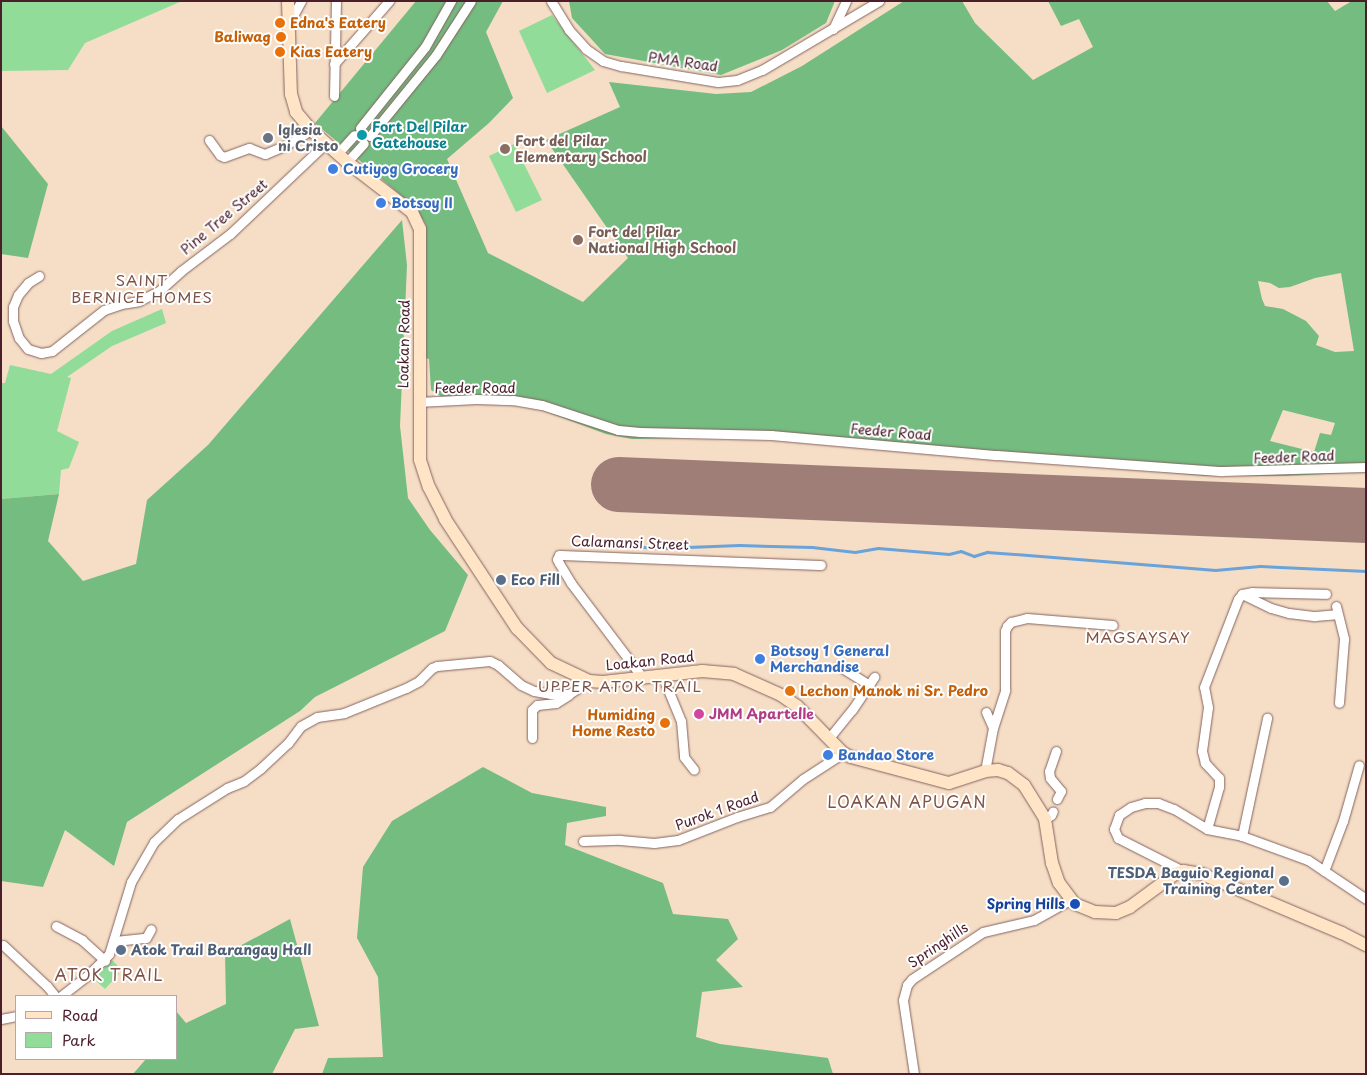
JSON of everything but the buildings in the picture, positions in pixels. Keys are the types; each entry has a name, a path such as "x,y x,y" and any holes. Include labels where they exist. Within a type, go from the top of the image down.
{"main road":[{"name":"Loakan Road","path":"288,1 294,108 311,130 342,158 412,212 420,228 418,402 420,460 429,487 445,519 529,642 551,663 589,681 603,682 702,671 725,673 748,679 781,695 797,706 842,753 861,761 949,783 985,771 998,770 1008,773 1017,779 1049,815 1052,863 1059,883 1070,900"},
{"path":"1070,900 1081,907 1095,912 1116,913 1130,907 1174,874 1183,871 1202,874 1342,932 1366,945"}],"street":[{"path":"289,22 301,1"},
{"path":"334,96 336,1"},
{"path":"334,64 389,1"},
{"path":"342,158 357,131 381,104 425,47 451,1"},
{"path":"342,158 367,139 391,112 436,56 471,1"},
{"path":"833,29 846,1"},
{"name":"PMA Road","path":"552,2 569,30 586,49 604,61 621,66 718,82 737,80 762,70 879,1"},
{"path":"381,104 391,112"},
{"path":"209,140 220,155 224,157 249,148 265,154 286,145 311,130"},
{"name":"Pine Tree Street","path":"39,276 28,283 18,295 13,307 13,321 19,338 28,349 41,353 52,351 104,310 121,304 139,301 159,291 181,271 230,234 326,143"},
{"name":"Feeder Road","path":"418,402 476,399 513,400 542,405 618,430 640,432 771,435 997,455 1222,471 1366,467"},
{"name":"Calamansi Street","path":"642,677 571,583 557,559 559,555 821,565"},
{"path":"1207,830 1220,778 1205,763 1202,751 1208,707 1204,687 1238,599 1242,594 1252,592 1326,594"},
{"path":"1242,594 1264,605 1289,613 1315,616 1336,610 1344,639 1339,702"},
{"path":"985,771 993,728 1005,690 1005,630 1007,626 1011,622 1027,618 1113,625"},
{"path":"62,995 105,961 115,941 131,882 154,842 178,819 250,776 280,752 301,726 317,717 344,713 406,688 419,681 432,668 476,662 490,661 498,664 521,684 534,691 569,694"},
{"path":"829,738 872,681 839,666"},
{"path":"662,675 682,721 684,756 687,763 694,770"},
{"path":"532,738 532,710 537,705 556,703 589,681"},
{"path":"986,712 993,728"},
{"path":"1242,836 1267,718"},
{"path":"1056,751 1050,771 1050,778 1061,791 1057,799"},
{"name":"Purok 1 Road","path":"583,841 660,842 678,840 737,817 770,807 803,779 842,753"},
{"path":"1324,871 1343,821 1360,765"},
{"path":"1183,871 1118,838 1114,829 1119,815 1131,807 1145,803 1158,803 1186,814 1207,830 1242,836 1287,850 1324,871 1366,899"},
{"name":"Springhills","path":"912,1073 902,1000 905,989 912,979 983,932 1034,920 1070,900"},
{"path":"56,926 82,940 105,961"},
{"path":"115,941 146,938 151,929"},
{"path":"3,945 47,986 53,995"},
{"path":"1,1019 15,1016"}],"green space":[{"path":"1,1 182,1 85,43 68,70 1,71"},
{"path":"416,1 503,1 486,32 513,98 489,123 447,159 488,253 583,302 628,258 546,140 620,107 609,82 716,94 751,92 802,66 904,1 962,1 975,23 1033,80 1093,47 1079,19 1061,26 1048,1 1327,1 1335,11 1352,1 1366,1 1366,472 1285,476 1206,476 767,437 632,439 606,434 536,408 503,403 452,403 431,390 429,359 425,358 426,225 416,208 315,123","holes":["1341,273 1354,351 1335,352 1316,345 1319,336 1306,321 1283,309 1265,306 1258,281 1270,283 1279,288 1290,287 1315,278","1283,410 1335,423 1331,435 1320,433 1314,452 1270,441"]},
{"path":"569,1 835,1 826,23 782,50 721,75 605,54 572,18"},
{"path":"552,15 595,70 547,93 519,31"},
{"path":"1,126 48,184 28,258 1,254"},
{"path":"514,144 542,200 516,212 489,156"},
{"path":"402,220 407,265 400,426 408,498 430,530 468,575 445,631 315,697 300,711 127,822 114,866 65,830 43,887 1,881 1,499 59,494 48,541 83,581 136,564 147,500 208,445"},
{"path":"162,309 166,323 112,346 67,377 71,378 57,431 79,442 69,468 61,470 59,494 1,499 1,383 5,383 10,365 51,374 112,331"},
{"path":"483,767 532,793 606,807 606,816 567,823 565,845 663,883 673,914 728,919 738,939 716,960 743,987 702,992 696,1037 720,1044 828,1058 833,1074 322,1074 328,1058 383,1057 378,977 357,938 363,867 392,821"},
{"path":"290,919 319,1026 295,1029 272,1074 133,1074 145,1060 178,1060 178,1013 186,1023 226,1004 225,954"},
{"path":"112,960 120,968 117,971 119,974 105,989 94,979"}],"waterway":[{"path":"623,546 662,548 739,545 812,547 855,552 878,548 949,554 961,551 974,556 987,552 1215,570 1260,566 1366,571"}],"runway":[{"path":"618,484 1366,515"}],"place":[{"name":"Edna's Eatery","path":"280,23"},
{"name":"Baliwag","path":"281,37"},
{"name":"Kias Eatery","path":"280,52"},
{"name":"Fort Del Pilar Gatehouse","path":"362,135"},
{"name":"Iglesia ni Cristo","path":"268,138"},
{"name":"Fort del Pilar Elementary School","path":"505,149"},
{"name":"Cutiyog Grocery","path":"333,169"},
{"name":"Botsoy II","path":"381,203"},
{"name":"Fort del Pilar National High School","path":"578,240"},
{"name":"Eco Fill","path":"501,580"},
{"name":"Botsoy 1 General Merchandise","path":"760,659"},
{"name":"Lechon Manok ni Sr. Pedro","path":"790,691"},
{"name":"JMM Apartelle","path":"699,714"},
{"name":"Humiding Home Resto","path":"665,723"},
{"name":"Bandao Store","path":"828,755"},
{"name":"TESDA Baguio Regional Training Center","path":"1284,881"},
{"name":"Spring Hills","path":"1075,904"},
{"name":"Atok Trail Barangay Hall","path":"121,950"}],"district":[{"name":"SAINT BERNICE HOMES","path":"142,288"},
{"name":"MAGSAYSAY","path":"1138,637"},
{"name":"UPPER ATOK TRAIL","path":"620,686"},
{"name":"LOAKAN APUGAN","path":"907,801"},
{"name":"ATOK TRAIL","path":"109,974"}]}
